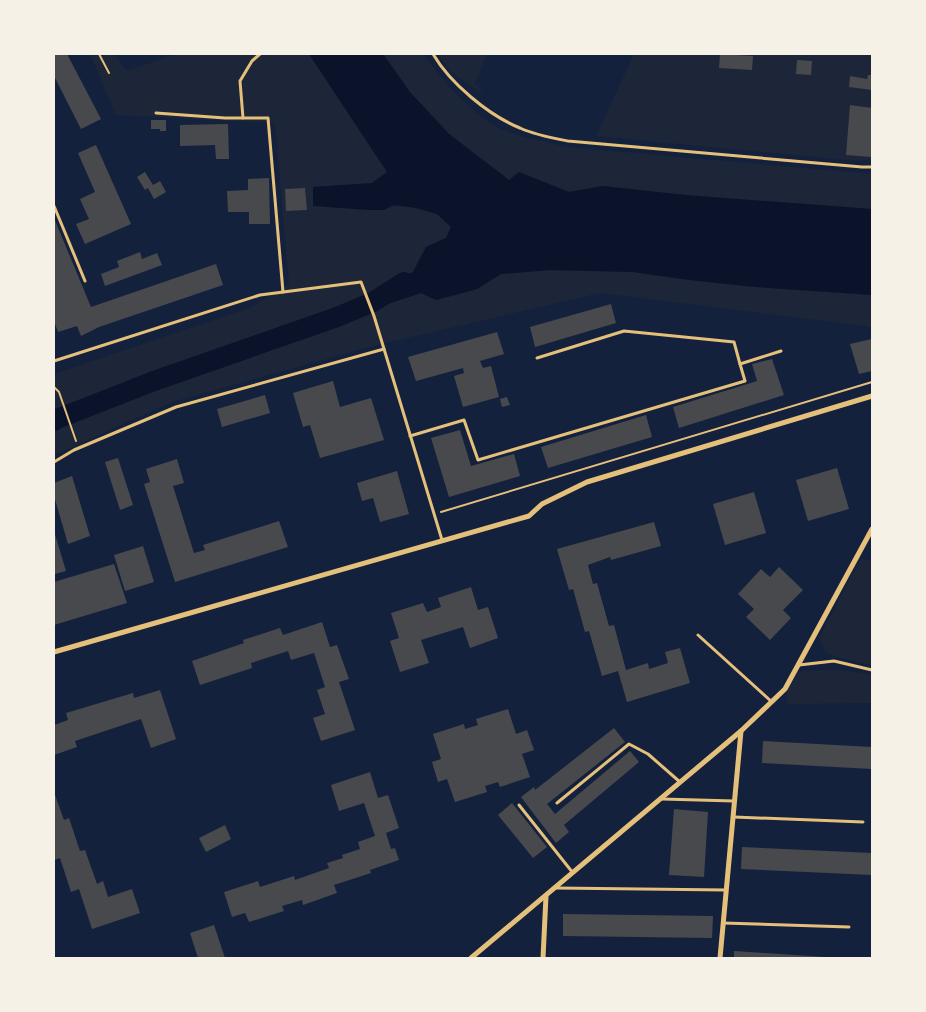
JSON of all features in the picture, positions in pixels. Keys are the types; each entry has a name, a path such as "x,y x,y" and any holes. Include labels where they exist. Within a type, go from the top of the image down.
{"street":[{"path":"54,652 529,516 542,504 587,482 872,396"},
{"path":"471,958 741,732 785,689 872,529"},
{"path":"720,958 741,732"},
{"path":"543,958 546,896"}],"lane":[{"path":"243,118 240,81 252,61 260,54"},
{"path":"433,54 444,71 498,117 519,128 547,138 872,167"},
{"path":"156,113 268,118 283,292"},
{"path":"54,206 86,281"},
{"path":"54,361 260,296 361,282 374,316 442,540"},
{"path":"410,436 464,420 478,460 745,381 734,342 624,331 537,358"},
{"path":"54,462 74,450 176,407 384,349"},
{"path":"740,364 781,351"},
{"path":"698,635 772,702"},
{"path":"798,665 834,661 872,670"},
{"path":"557,803 629,744 648,754 680,782"},
{"path":"661,799 734,801"},
{"path":"519,805 573,873"},
{"path":"732,817 863,822"},
{"path":"556,888 726,890"},
{"path":"723,923 849,927"}],"path":[{"path":"99,54 108,73"},
{"path":"434,514 872,382"},
{"path":"54,387 59,392 75,438"}],"shaded area":[{"path":"90,54 115,54 127,71 176,54 309,54 387,172 372,183 313,187 384,210 396,206 423,209 437,215 451,227 446,238 426,247 413,272 385,305 421,293 436,300 477,289 501,274 550,270 633,272 755,287 872,295 872,327 600,293 373,346 172,402 54,455 54,374 252,307 289,284 275,123 116,115"},
{"path":"309,54 383,54 410,92 449,134 509,180 519,172 569,192 603,186 685,195 872,209 872,295 755,287 633,272 550,270 501,274 477,289 436,300 421,293 385,305 376,289 413,272 426,247 446,238 451,227 437,214 416,208 393,205 384,210 368,210 313,206 313,187 372,183 387,172"},
{"path":"383,54 424,54 448,85 480,116 501,129 517,135 568,147 872,174 872,209 685,195 603,186 569,192 519,172 509,180 449,134 410,92"},
{"path":"438,54 487,54 475,83 484,95 450,71"},
{"path":"634,54 872,54 872,159 859,161 596,136"},
{"path":"861,558 872,561 872,665 837,657 825,652 819,638"},
{"path":"839,670 872,675 872,703 787,704 787,692 799,671"}],"building":[{"path":"54,54 67,54 101,119 81,129 54,76"},
{"path":"720,54 753,56 752,70 719,68"},
{"path":"797,60 812,61 811,75 796,74"},
{"path":"868,75 872,75 872,90 849,87 850,76 867,79"},
{"path":"850,105 872,108 871,157 846,155"},
{"path":"151,120 166,120 166,131 151,129"},
{"path":"228,124 229,159 216,159 215,145 180,146 180,125"},
{"path":"96,145 131,224 85,244 76,224 89,219 80,199 95,192 78,153"},
{"path":"145,172 153,185 160,181 166,192 154,199 148,188 145,190 137,177"},
{"path":"269,178 270,224 249,224 249,212 228,212 227,191 248,190 248,179"},
{"path":"305,188 307,210 286,211 285,189"},
{"path":"54,218 91,307 216,264 223,285 99,327 81,336 77,326 58,332 54,321"},
{"path":"140,252 142,259 157,253 162,265 105,286 101,274 119,267 117,261"},
{"path":"611,304 616,323 535,347 530,327"},
{"path":"497,332 504,354 480,361 483,368 491,366 499,397 463,407 454,376 464,373 463,368 416,381 408,357"},
{"path":"872,339 872,371 859,374 850,344"},
{"path":"772,359 784,395 679,428 673,407 757,381 752,364"},
{"path":"333,381 340,407 371,398 384,440 320,458 310,425 303,427 293,393"},
{"path":"265,395 270,413 222,427 217,409"},
{"path":"507,397 510,405 502,407 500,399"},
{"path":"646,415 652,437 548,468 541,447"},
{"path":"460,430 471,466 514,454 520,476 449,497 431,438"},
{"path":"118,458 133,505 120,510 105,462"},
{"path":"177,459 184,483 173,486 194,553 205,550 203,545 279,521 288,547 175,582 144,484 150,482 146,469"},
{"path":"837,468 849,509 808,521 796,480"},
{"path":"397,471 409,514 380,522 373,498 362,501 357,483"},
{"path":"72,476 90,536 68,544 54,496 54,483"},
{"path":"754,492 766,533 725,545 713,504"},
{"path":"654,522 661,546 611,560 610,557 588,565 593,584 597,583 609,626 614,625 626,670 648,663 649,669 668,663 665,652 680,648 690,683 627,702 618,671 602,676 589,631 585,632 573,589 569,590 557,549"},
{"path":"54,531 66,571 55,574 54,569"},
{"path":"143,546 154,582 125,591 114,555"},
{"path":"114,564 127,603 54,625 54,582"},
{"path":"779,567 803,590 783,610 791,618 770,640 746,617 754,609 738,594 761,569 770,577"},
{"path":"471,587 478,610 488,607 498,638 470,648 463,627 421,640 429,663 400,672 390,641 399,638 391,613 423,603 427,612 441,607 438,598"},
{"path":"322,622 330,647 337,645 349,679 339,682 355,730 321,741 313,718 325,714 317,690 325,687 314,653 291,660 288,651 251,663 252,668 200,685 192,661 244,643 243,640 280,628 283,635"},
{"path":"160,690 176,739 151,748 141,719 75,741 77,747 54,755 54,725 68,720 66,713 133,693 134,698"},
{"path":"508,709 516,734 527,730 534,750 522,754 530,777 500,787 498,782 485,786 487,792 455,802 447,779 438,782 432,762 441,759 433,734 464,724 465,729 478,725 476,719"},
{"path":"614,728 625,742 547,804 555,814 630,751 639,762 564,825 569,832 556,843 521,797 534,787 535,790"},
{"path":"763,741 872,747 872,769 762,763"},
{"path":"370,772 378,798 388,795 399,828 386,833 391,849 395,848 399,860 370,870 371,873 334,885 337,893 303,905 302,900 282,906 284,911 249,922 245,913 232,917 224,892 258,881 260,887 294,876 295,880 329,868 327,863 343,858 342,855 360,849 358,842 375,836 364,803 339,811 331,785"},
{"path":"54,792 64,820 69,818 80,851 85,850 97,884 103,881 108,897 132,889 140,913 92,929 79,889 71,892 60,858 54,860"},
{"path":"512,803 547,847 533,858 498,815"},
{"path":"674,809 708,812 704,877 669,875"},
{"path":"225,825 231,839 206,852 199,838"},
{"path":"742,847 872,853 872,875 741,869"},
{"path":"563,914 713,916 712,938 563,936"},
{"path":"214,925 225,958 198,958 190,933"},
{"path":"734,951 825,957 825,958 734,958"}],"waterway":[{"path":"54,421 154,381 337,317 373,302 404,282"}]}
